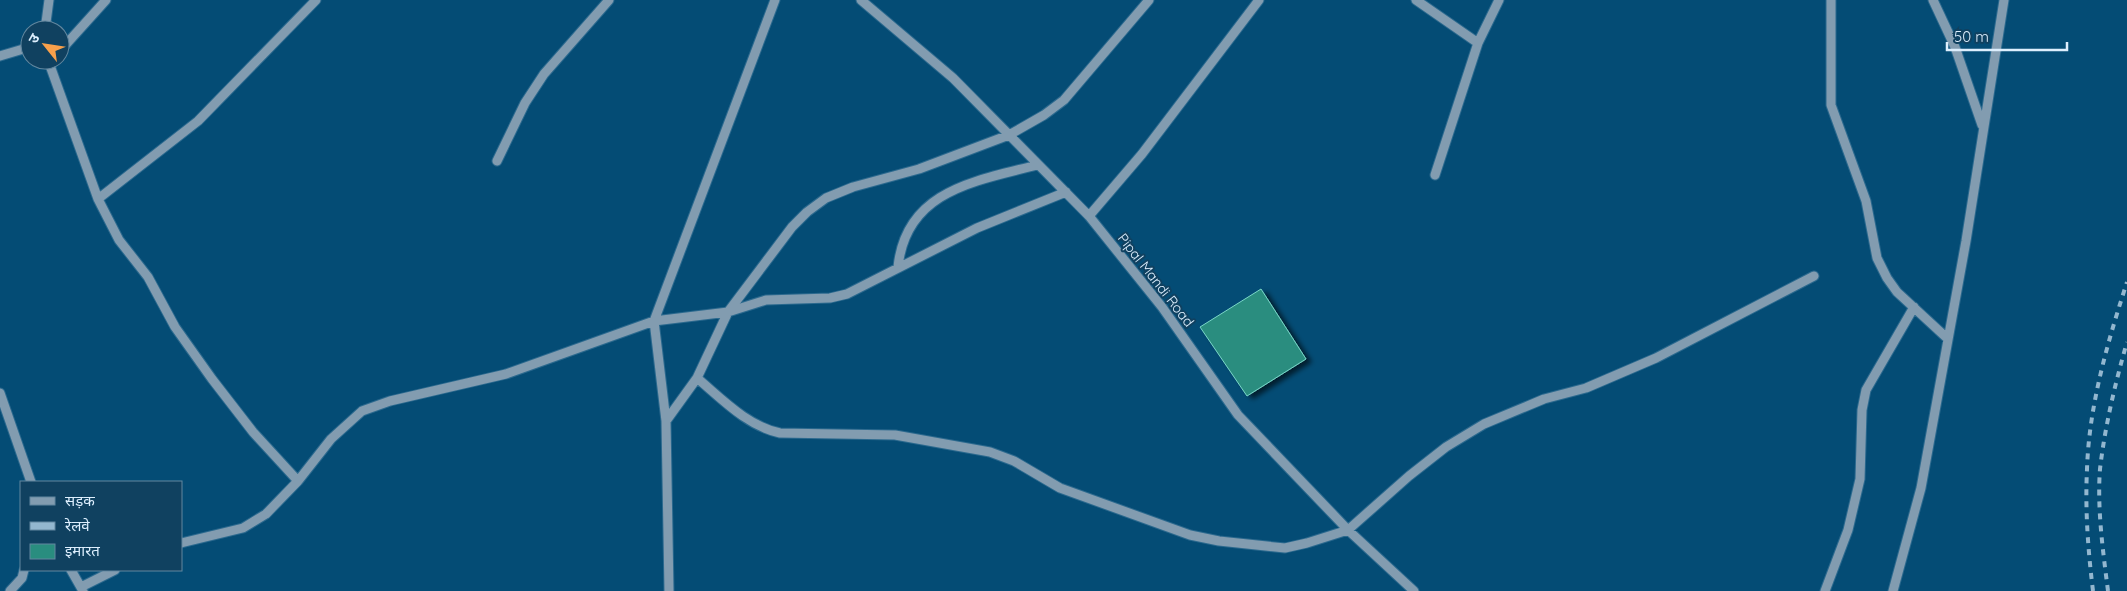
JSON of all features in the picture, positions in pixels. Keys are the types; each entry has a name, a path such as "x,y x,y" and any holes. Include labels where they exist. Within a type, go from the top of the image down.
{"street":[{"path":"46,20 49,0"},
{"path":"70,40 106,0"},
{"path":"98,199 198,121 316,0"},
{"path":"497,161 525,103 544,74 609,0"},
{"path":"668,591 666,421 654,321 775,0"},
{"name":"Pipal Mandi Road","path":"861,0 953,78 1089,216 1162,307 1238,415 1348,530 1414,591"},
{"path":"666,421 697,378 728,312 792,227 807,212 826,198 853,187 919,169 1009,135 1044,115 1064,100 1149,0"},
{"path":"1089,216 1142,154 1259,0"},
{"path":"1416,0 1478,43"},
{"path":"1435,175 1478,43 1499,0"},
{"path":"1832,0 1831,106 1866,201 1877,258 1887,278 1897,292 1948,339"},
{"path":"1933,0 1955,47 1983,128"},
{"path":"1893,591 1920,488 1948,339 1966,242 2004,0"},
{"path":"0,56 20,50"},
{"path":"53,70 98,199 119,240 148,276 187,345 252,432 298,482"},
{"path":"898,267 901,244 907,231 929,206 942,196 964,184 1037,165"},
{"path":"182,543 243,528 266,514 298,482 331,439 362,411 390,401 506,374 654,321 728,312 766,300 830,298 847,294 977,228 1066,192"},
{"path":"697,378 752,423 764,430 780,433 895,435 990,452 1014,460 1060,488 1190,534 1219,541 1286,548 1348,530 1409,476 1446,447 1484,424 1544,399 1586,388 1656,358 1814,276"},
{"path":"1825,591 1848,530 1860,479 1862,410 1866,390 1914,307"},
{"path":"0,393 31,481"},
{"path":"10,591 22,578 24,571"},
{"path":"72,571 82,589 113,571"}],"building":[{"path":"1261,289 1306,359 1247,396 1200,327"}],"railway":[{"path":"2093,591 2088,545 2086,484 2091,421 2113,327 2127,282"},
{"path":"2108,591 2100,515 2100,469 2111,405 2127,342"}]}
